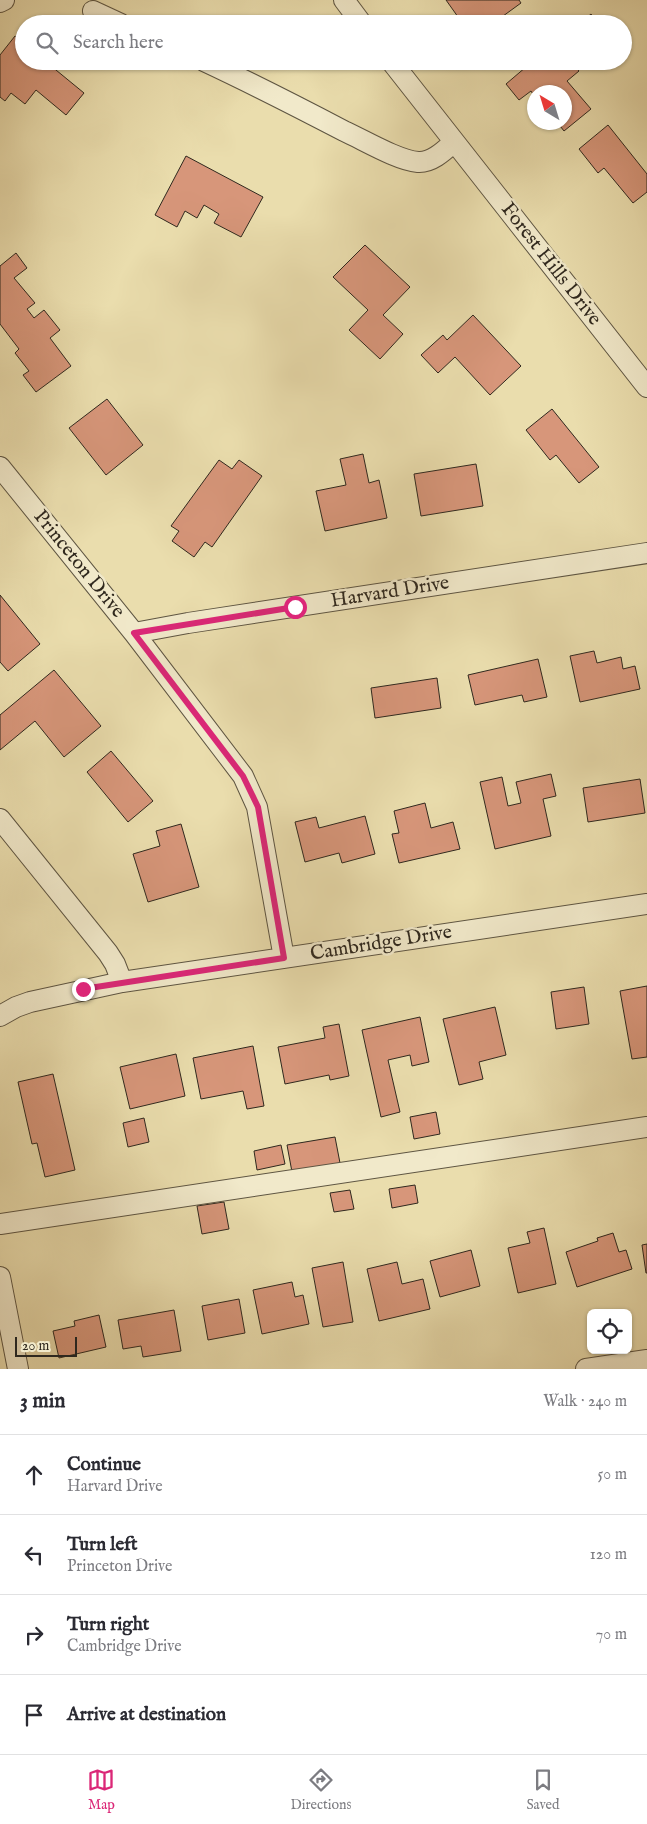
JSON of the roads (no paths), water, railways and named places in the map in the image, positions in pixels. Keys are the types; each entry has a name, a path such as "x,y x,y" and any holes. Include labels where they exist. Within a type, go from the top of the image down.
{"street":[{"path":"0,2 4,0"},
{"path":"344,0 355,15"},
{"path":"93,11 102,15"},
{"path":"222,70 408,160 426,161 440,154 454,142"},
{"name":"Forest Hills Drive","path":"398,70 647,387"},
{"name":"Princeton Drive","path":"0,467 134,633 243,776 258,807 284,958"},
{"name":"Harvard Drive","path":"134,633 188,623 647,553"},
{"path":"0,819 108,953 115,964 122,982"},
{"name":"Cambridge Drive","path":"0,1016 30,1002 122,982 647,904"},
{"path":"0,1224 647,1127"},
{"path":"0,1277 18,1369"},
{"path":"586,1369 647,1360"}]}
